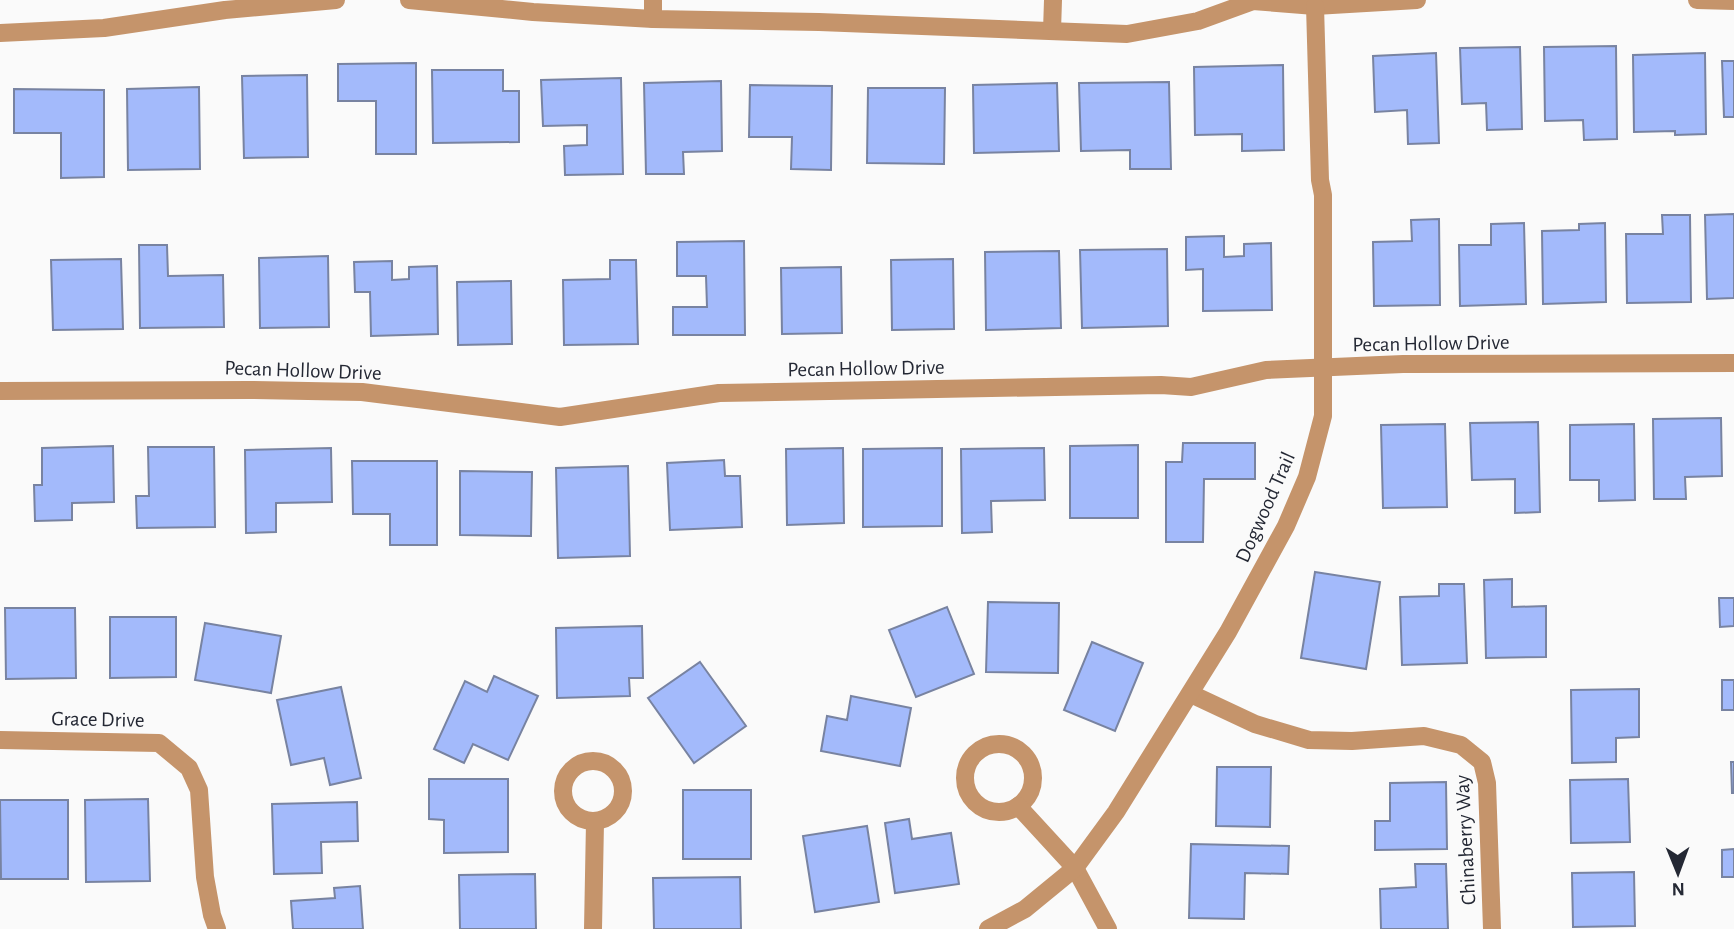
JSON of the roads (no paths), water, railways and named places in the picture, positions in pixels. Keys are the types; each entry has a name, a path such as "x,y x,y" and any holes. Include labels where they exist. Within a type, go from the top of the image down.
{"street":[{"path":"0,33 104,28 225,10 336,0"},
{"path":"409,0 533,12 653,19 819,22 1127,34 1198,21 1253,1 1315,6 1417,0"},
{"path":"653,0 653,19"},
{"path":"1052,31 1053,0"},
{"path":"1697,0 1734,1"},
{"name":"Dogwood Trail","path":"988,929 1025,909 1075,868 1116,812 1228,632 1274,550 1307,477 1323,416 1322,195 1315,6"},
{"name":"Pecan Hollow Drive","path":"0,391 362,392 560,417 719,393 1147,385 1191,387 1266,370 1403,364 1734,363"},
{"name":"Chinaberry Way","path":"1191,694 1255,724 1309,740 1352,741 1424,736 1461,745 1472,753 1482,762 1487,783 1492,929"},
{"name":"Grace Drive","path":"0,740 159,743 189,768 199,790 205,877 217,929"},
{"path":"1018,806 1075,868 1108,929"},
{"path":"593,929 595,822"}]}
